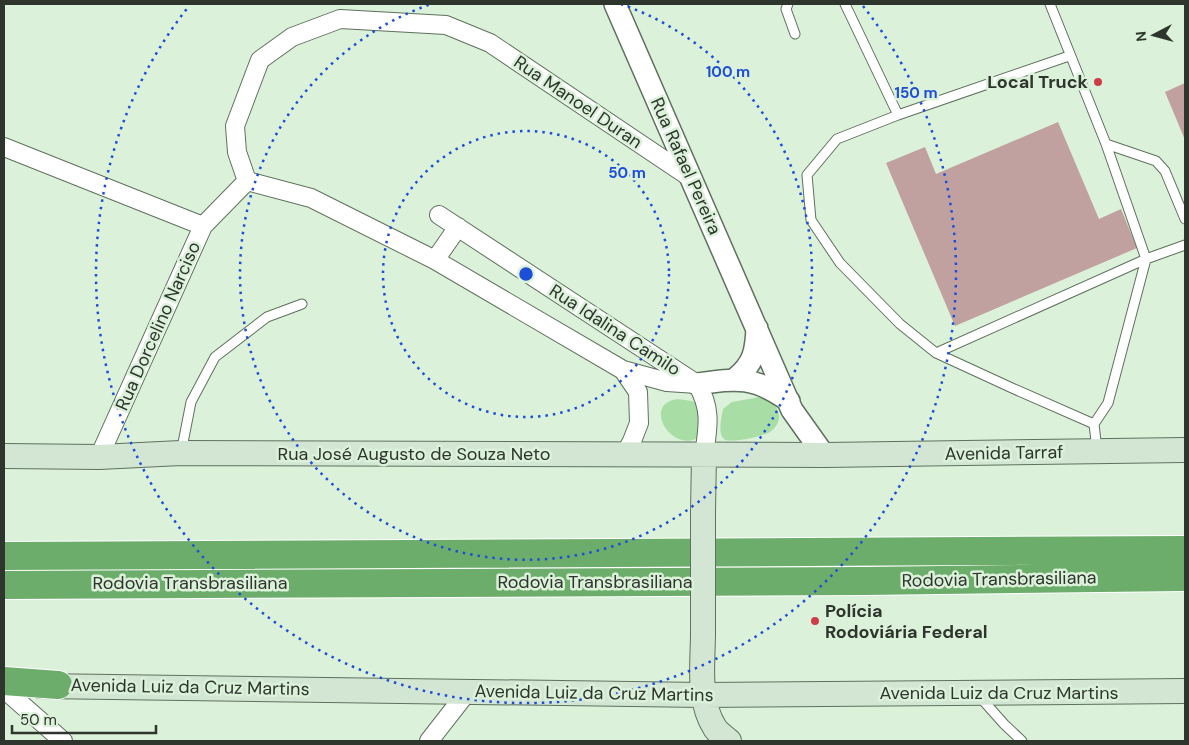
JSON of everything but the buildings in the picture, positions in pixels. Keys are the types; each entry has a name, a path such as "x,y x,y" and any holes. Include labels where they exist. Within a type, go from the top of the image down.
{"highway":[{"name":"Rodovia Transbrasiliana","path":"4,556 1185,550"},
{"name":"Rodovia Transbrasiliana","path":"4,585 856,581 1185,577"},
{"path":"4,681 58,685"}],"main road":[{"name":"Avenida Tarraf","path":"824,455 1185,450"},
{"name":"Rua José Augusto de Souza Neto","path":"4,456 99,457 181,453 824,455"},
{"path":"704,455 703,694 708,713 716,729 729,741"},
{"name":"Avenida Luiz da Cruz Martins","path":"4,688 58,685 703,694 1185,691"}],"street":[{"name":"Rua Rafael Pereira","path":"615,4 796,419 824,455"},
{"name":"Rua Manoel Duran","path":"247,181 237,152 235,126 260,60 292,36 340,19 446,25 490,43 691,178"},
{"name":"Rua Dorcelino Narciso","path":"4,147 203,226 99,457"},
{"path":"203,226 247,181"},
{"name":"Rua Idalina Camilo","path":"247,181 311,198 435,260 623,370 667,382 697,384 735,379 748,380 763,385 789,401"},
{"name":"Rua Idalina Camilo","path":"439,215 697,384 706,401 709,420 704,455"},
{"path":"435,260 458,227"},
{"name":"Rua Rafael Pereira","path":"735,379 744,372 752,359 756,342 756,327"},
{"name":"Rua Idalina Camilo","path":"623,370 638,392 639,422 632,442 625,454"},
{"path":"4,688 63,741"},
{"path":"429,741 468,691"}],"lane":[{"path":"788,4 786,9 795,34"},
{"path":"845,4 898,115"},
{"path":"1050,4 1069,56 1106,144 1146,259 1108,403 1094,424 1097,451"},
{"path":"1069,56 898,115 837,139 806,175 811,220 840,263 900,324 936,353 1094,424"},
{"path":"1106,144 1156,161 1165,170 1184,214"},
{"path":"936,353 1146,259 1185,245"},
{"path":"181,453 191,402 215,357 267,317 302,304"},
{"path":"976,693 1022,741"}],"green space":[{"path":"760,397 772,402 776,406 779,416 775,427 766,434 754,437 733,441 724,439 720,429 723,409 732,402"},
{"path":"678,399 698,402 701,436 690,441 680,440 671,435 661,418 662,409 667,403"}],"place":[{"name":"Local Truck","path":"1098,82"},
{"name":"Polícia Rodoviária Federal","path":"815,621"}]}
